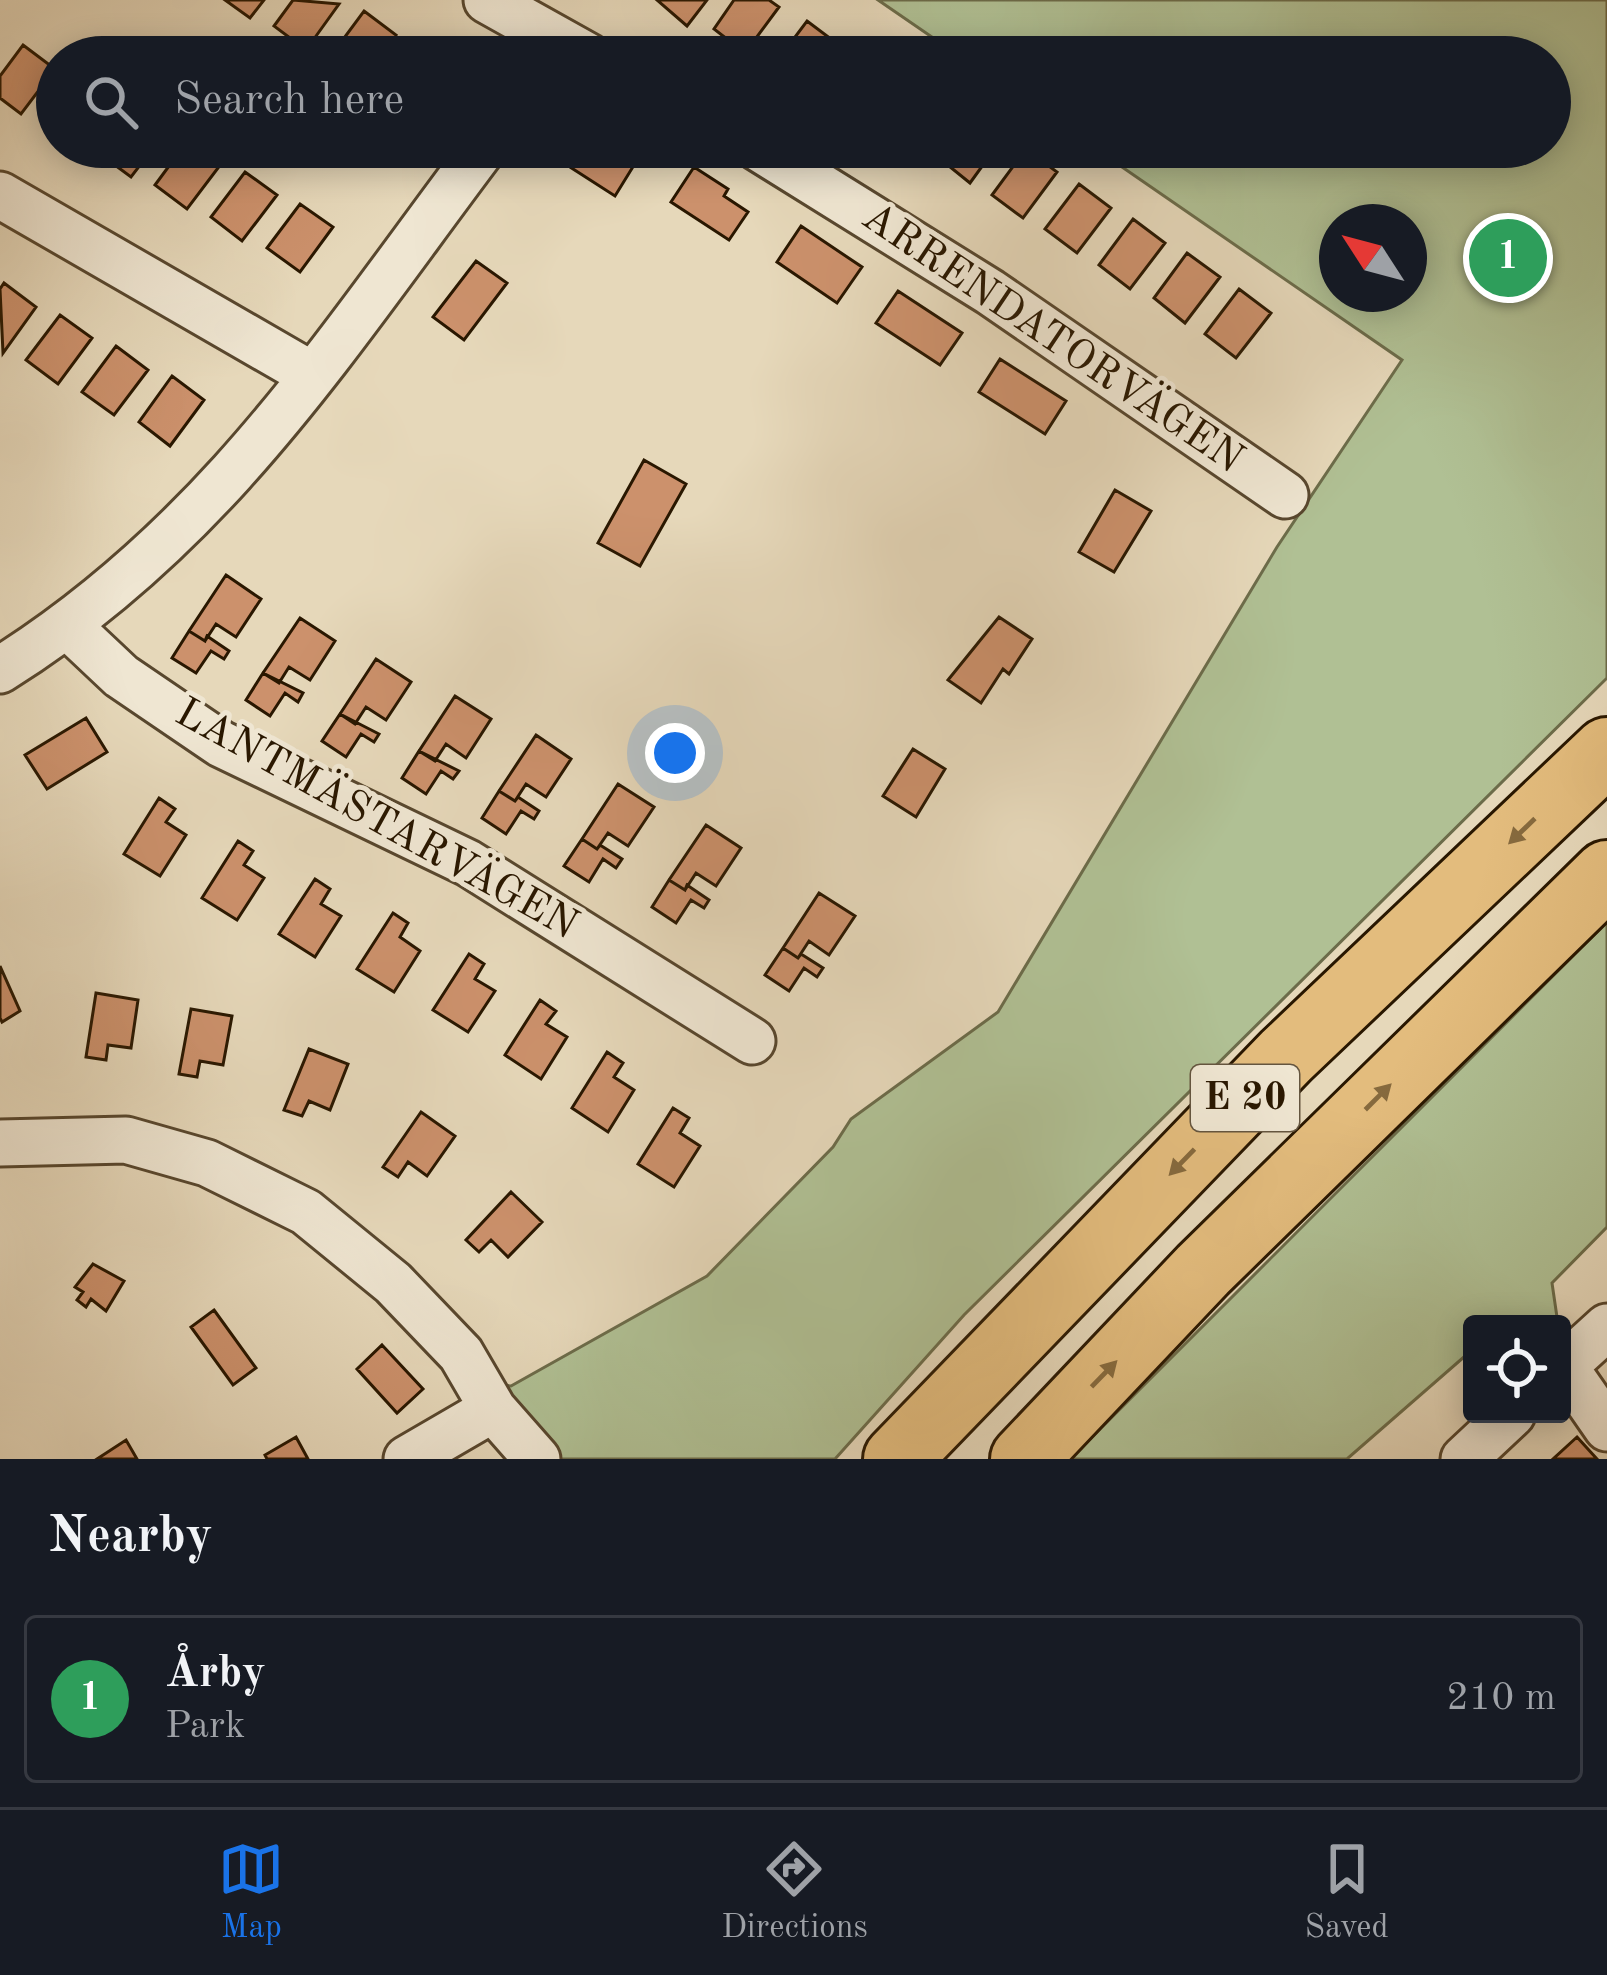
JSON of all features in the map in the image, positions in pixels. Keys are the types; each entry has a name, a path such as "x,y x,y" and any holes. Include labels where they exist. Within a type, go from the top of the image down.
{"highway":[{"name":"E 20","path":"897,1459 1286,1056 1607,751"},
{"name":"E 20","path":"1024,1459 1203,1270 1607,874"}],"street":[{"path":"487,0 543,36"},
{"path":"0,670 69,627 190,523 240,470 468,168"},
{"name":"ARRENDATORVÄGEN","path":"791,168 990,292 1285,495"},
{"path":"0,195 312,375"},
{"name":"LANTMÄSTARVÄGEN","path":"69,627 121,676 220,744 469,862 752,1041"},
{"path":"0,1143 126,1140 207,1163 275,1193 329,1228 392,1283 461,1354 493,1409 537,1459"},
{"path":"1571,1360 1607,1327"},
{"path":"1571,1378 1607,1428"},
{"path":"407,1459 493,1409"},
{"path":"1464,1459 1502,1423"}],"green space":[{"path":"878,0 1607,0 1607,678 964,1315 835,1459 556,1459 494,1384 511,1386 707,1276 833,1147 851,1119 998,1012 1277,547 1402,360 1332,312 1427,312 1427,204 1319,204 1319,303 1123,168 1571,168 1571,36 930,36"},
{"path":"1607,922 1607,1227 1552,1283 1557,1315 1463,1315 1463,1358 1347,1459 1070,1459"}],"building":[{"path":"225,0 264,0 250,18"},
{"path":"293,0 339,4 316,36 287,36 274,26"},
{"path":"657,0 707,0 687,26"},
{"path":"734,0 769,0 779,7 758,36 723,36 714,29"},
{"path":"364,11 396,35 395,36 346,36"},
{"path":"807,21 827,36 796,36"},
{"path":"23,45 36,55 36,94 21,114 0,98 0,76"},
{"path":"168,168 218,168 187,209 155,185"},
{"path":"572,168 632,168 615,196"},
{"path":"696,168 728,189 724,196 748,212 729,240 671,202"},
{"path":"951,168 981,168 970,183"},
{"path":"1012,168 1057,172 1023,218 992,195"},
{"path":"245,172 277,195 242,241 211,217"},
{"path":"1079,184 1111,208 1077,253 1045,229"},
{"path":"300,204 333,227 300,272 267,248"},
{"path":"1133,219 1165,243 1130,289 1099,265"},
{"path":"801,226 862,267 837,303 777,262"},
{"path":"1187,253 1220,277 1185,323 1154,298"},
{"path":"476,261 507,283 464,340 433,317"},
{"path":"4,283 36,307 3,353 0,289"},
{"path":"1239,289 1271,313 1236,358 1205,334"},
{"path":"898,291 962,333 940,365 876,323"},
{"path":"60,315 92,338 58,384 26,360"},
{"path":"116,346 148,370 114,415 82,392"},
{"path":"1000,359 1066,401 1045,434 979,392"},
{"path":"172,376 204,400 170,446 139,422"},
{"path":"644,460 686,484 640,566 598,543"},
{"path":"1115,490 1151,511 1114,572 1079,552"},
{"path":"226,575 261,599 236,637 216,624 205,641 189,631"},
{"path":"999,617 1032,639 1009,674 1003,669 981,703 948,680"},
{"path":"300,618 335,641 310,680 289,667 279,683 263,673"},
{"path":"189,631 229,651 224,659 211,651 196,673 172,658"},
{"path":"376,659 411,682 386,720 366,707 355,724 340,714"},
{"path":"263,673 303,693 298,702 285,693 270,716 246,700"},
{"path":"455,696 491,719 466,758 446,744 435,761 419,751"},
{"path":"340,714 379,734 374,742 361,734 346,757 322,741"},
{"path":"86,718 107,752 47,789 25,755"},
{"path":"536,735 571,759 546,797 526,784 515,801 499,791"},
{"path":"913,749 945,769 916,817 883,796"},
{"path":"419,751 459,771 453,779 441,771 426,794 402,778"},
{"path":"618,784 654,807 628,846 608,833 597,849 582,839"},
{"path":"499,791 539,811 534,819 521,811 506,834 482,818"},
{"path":"159,798 175,809 166,822 186,835 160,876 124,854"},
{"path":"706,825 741,848 716,886 696,873 685,890 669,880"},
{"path":"582,839 622,859 616,868 603,859 589,882 564,866"},
{"path":"238,841 253,851 244,865 264,878 237,920 202,898"},
{"path":"315,879 330,889 321,904 341,916 315,957 279,934"},
{"path":"669,880 709,900 704,908 691,900 676,923 652,907"},
{"path":"819,893 855,916 829,955 809,941 798,958 783,948"},
{"path":"393,913 408,923 400,937 420,951 394,992 357,969"},
{"path":"783,948 823,968 817,977 804,968 789,991 765,975"},
{"path":"469,954 484,964 475,979 495,991 468,1032 433,1010"},
{"path":"0,966 20,1011 2,1022 0,1018"},
{"path":"96,993 138,1000 131,1048 108,1045 106,1060 86,1057"},
{"path":"540,1000 556,1011 546,1024 567,1037 541,1079 505,1055"},
{"path":"191,1009 232,1016 223,1065 200,1061 197,1077 179,1074"},
{"path":"309,1049 348,1064 330,1110 309,1101 302,1116 284,1110"},
{"path":"607,1052 623,1063 614,1077 634,1090 608,1132 572,1108"},
{"path":"673,1108 689,1118 680,1133 700,1146 674,1187 638,1164"},
{"path":"421,1112 455,1136 427,1176 408,1162 398,1177 383,1167"},
{"path":"511,1192 542,1222 508,1257 491,1240 479,1252 466,1240"},
{"path":"93,1264 124,1281 106,1311 91,1299 86,1307 77,1300 83,1292 75,1287"},
{"path":"214,1310 256,1368 233,1385 191,1327"},
{"path":"382,1345 423,1389 397,1413 357,1369"},
{"path":"296,1437 308,1459 267,1459 265,1455"},
{"path":"1577,1437 1597,1459 1553,1459"},
{"path":"126,1440 137,1459 97,1459"}],"place":[{"name":"Årby","path":"1508,258"}]}
